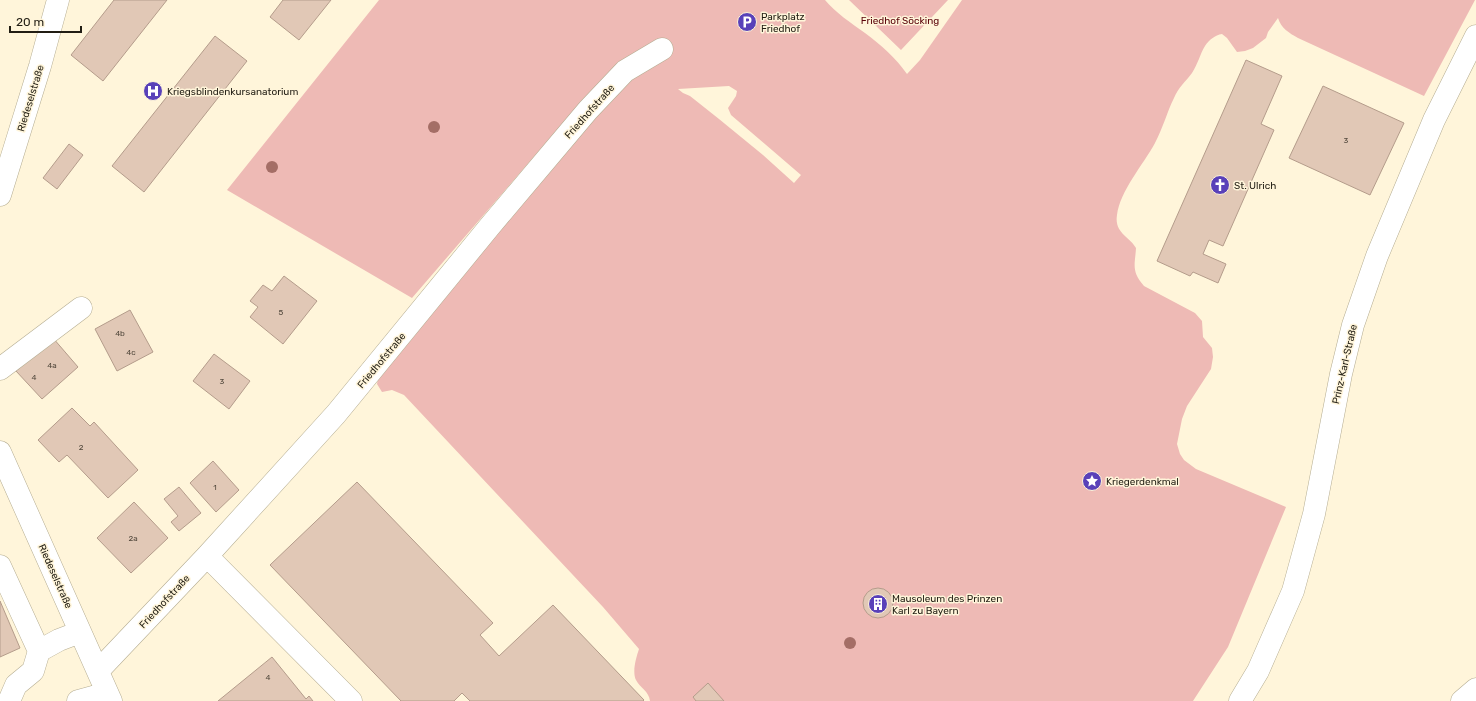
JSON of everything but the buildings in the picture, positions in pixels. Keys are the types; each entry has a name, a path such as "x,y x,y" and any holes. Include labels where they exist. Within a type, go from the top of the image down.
{"street":[{"name":"Riedeselstraße","path":"0,195 40,66 58,0"},
{"name":"Prinz-Karl-Straße","path":"1240,701 1258,671 1293,591 1317,501 1341,374 1353,325 1376,256 1434,120 1476,36"},
{"name":"Friedhofstraße","path":"98,671 207,556 336,414 500,214 588,110 625,72 662,49"},
{"path":"0,369 81,308"},
{"name":"Riedeselstraße","path":"0,452 5,477 80,632 109,697"},
{"path":"207,556 351,701"},
{"path":"0,566 39,651 33,671 16,685 9,701"},
{"path":"39,651 59,640 80,632"},
{"path":"1462,701 1476,689"},
{"path":"78,701 109,697"}],"green space":[{"path":"379,0 825,0 839,14 882,47 893,57 907,74 920,60 962,0 1475,0 1424,96 1298,38 1283,27 1278,18 1268,32 1266,38 1253,48 1245,51 1237,52 1227,38 1222,34 1215,37 1205,46 1194,70 1176,94 1155,143 1127,187 1119,206 1117,215 1118,226 1136,248 1135,272 1140,281 1144,286 1195,313 1202,321 1203,337 1212,348 1213,357 1211,369 1187,406 1182,419 1177,444 1180,454 1184,460 1196,469 1286,507 1228,647 1193,701 650,701 646,692 636,680 634,673 639,649 603,607 404,395 392,390 382,392 377,384 378,379 588,94 412,298 227,190","holes":["729,86 737,91 736,96 728,108 731,115 801,175 794,183 719,119 690,96 678,89"]},
{"name":"Friedhof Söcking","path":"849,0 948,0 901,50"}],"place":[{"name":"Parkplatz Friedhof","path":"747,22"},
{"name":"Kriegsblindenkursanatorium","path":"153,91"},
{"name":"St. Ulrich","path":"1220,185"},
{"name":"Kriegerdenkmal","path":"1092,481"},
{"name":"Mausoleum des Prinzen Karl zu Bayern","path":"878,604"}]}
